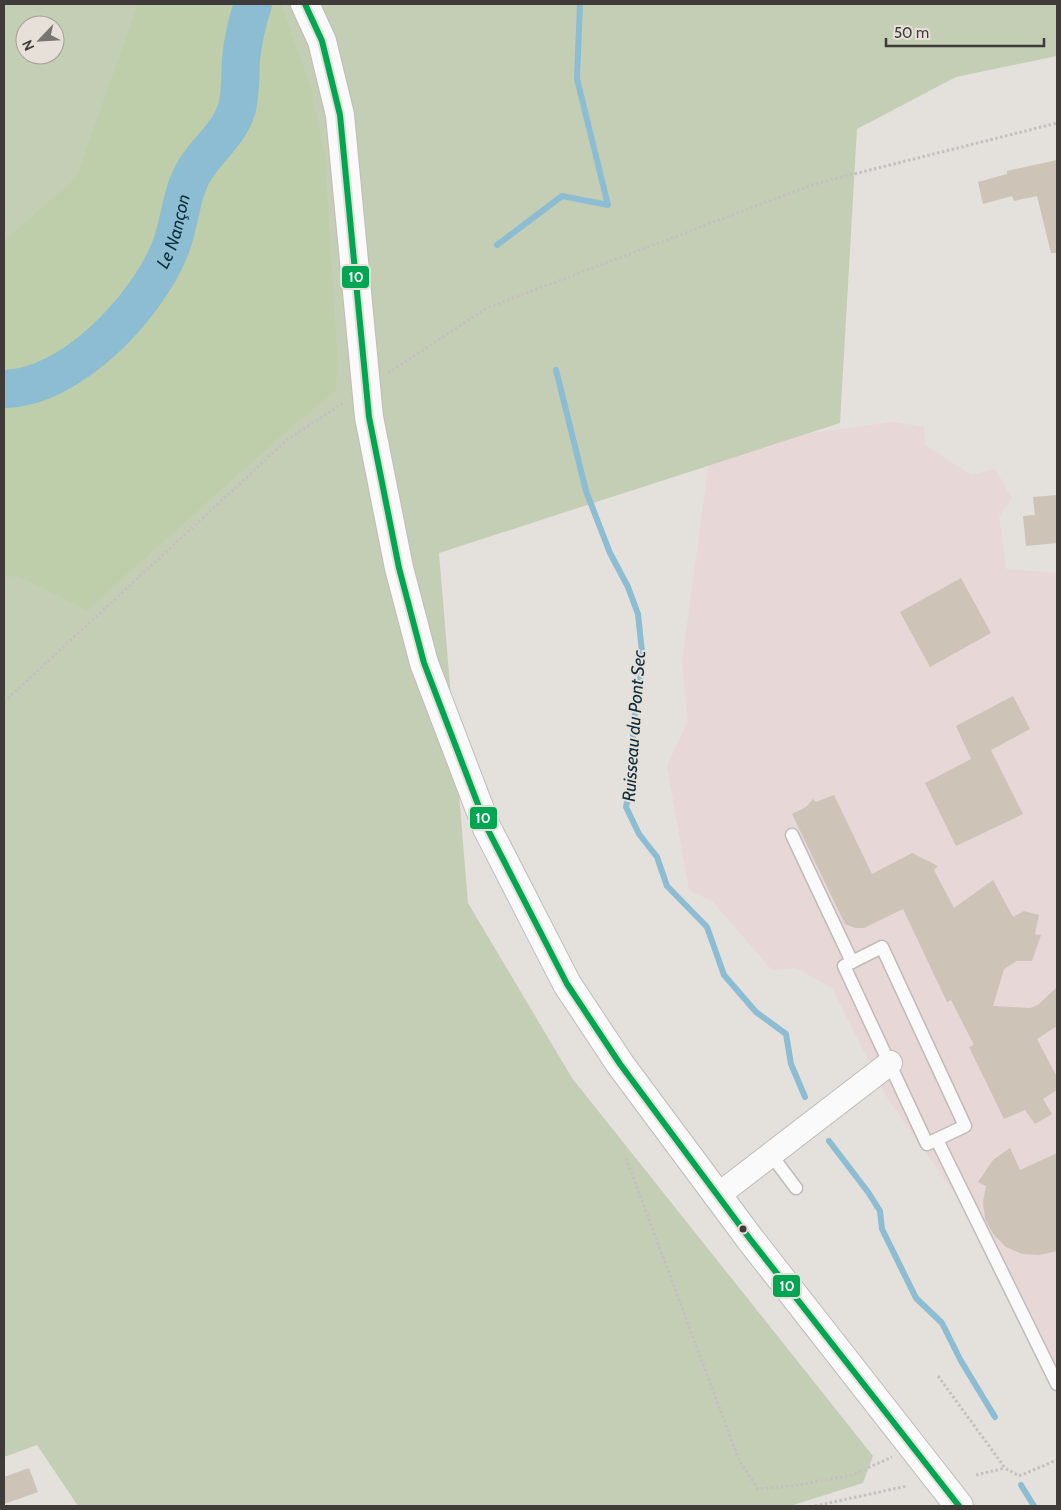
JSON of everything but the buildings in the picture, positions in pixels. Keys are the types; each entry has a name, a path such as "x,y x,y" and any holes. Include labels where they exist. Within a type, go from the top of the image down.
{"main road":[{"path":"305,4 322,41 340,115 350,203 369,417 399,568 424,663 488,828 567,984 620,1064 718,1196 959,1506"}],"street":[{"path":"718,1196 890,1063"}],"lane":[{"path":"792,835 852,962"},
{"path":"882,947 965,1126 928,1144 844,966 852,962 882,947"},
{"path":"937,1140 1057,1384"},
{"path":"772,1156 796,1188"}],"path":[{"path":"4,702 288,439 487,308 814,184 1057,123"},
{"path":"626,1158 739,1460 758,1489 792,1486 852,1475 913,1448"},
{"path":"938,1376 1005,1468 1020,1476 1057,1460"},
{"path":"976,1475 1005,1468"},
{"path":"815,1506 907,1486"}],"shaded area":[{"path":"893,422 924,427 925,445 971,475 995,469 1012,498 999,516 1006,569 1057,573 1057,1394 983,1233 889,1101 832,988 796,968 772,970 713,902 689,890 667,766 688,721 682,662 711,447"}],"green space":[{"path":"4,4 1057,4 1057,56 956,77 857,129 840,423 439,553 468,903 572,1078 873,1456 863,1483 790,1506 78,1506 37,1445 4,1457"},
{"path":"138,4 281,4 310,85 325,158 337,352 336,390 284,433 87,610 18,576 4,577 4,241 76,178"}],"waterway":[{"name":"Le Nançon","path":"4,389 29,385 55,375 80,360 125,319 159,272 170,249 193,173 229,126 237,108 243,45 253,4"},
{"name":"Ruisseau du Pont Sec","path":"497,245 562,196 608,205 577,79 580,4"},
{"name":"Ruisseau du Pont Sec","path":"556,370 586,491 610,553 628,587 638,614 643,662 637,693 633,735 636,761 626,807 639,834 657,857 667,886 707,927 724,975 756,1012 786,1034 791,1064 805,1097"},
{"name":"Ruisseau du Pont Sec","path":"829,1141 880,1211 882,1229 916,1298 942,1323 961,1361 995,1417"},
{"name":"Ruisseau du Pont Sec","path":"1021,1485 1034,1506"}],"transit line":[{"name":"10","path":"305,4 322,41 340,115 369,417 399,568 424,663 487,828 567,984 620,1064 750,1239 959,1506"}]}
